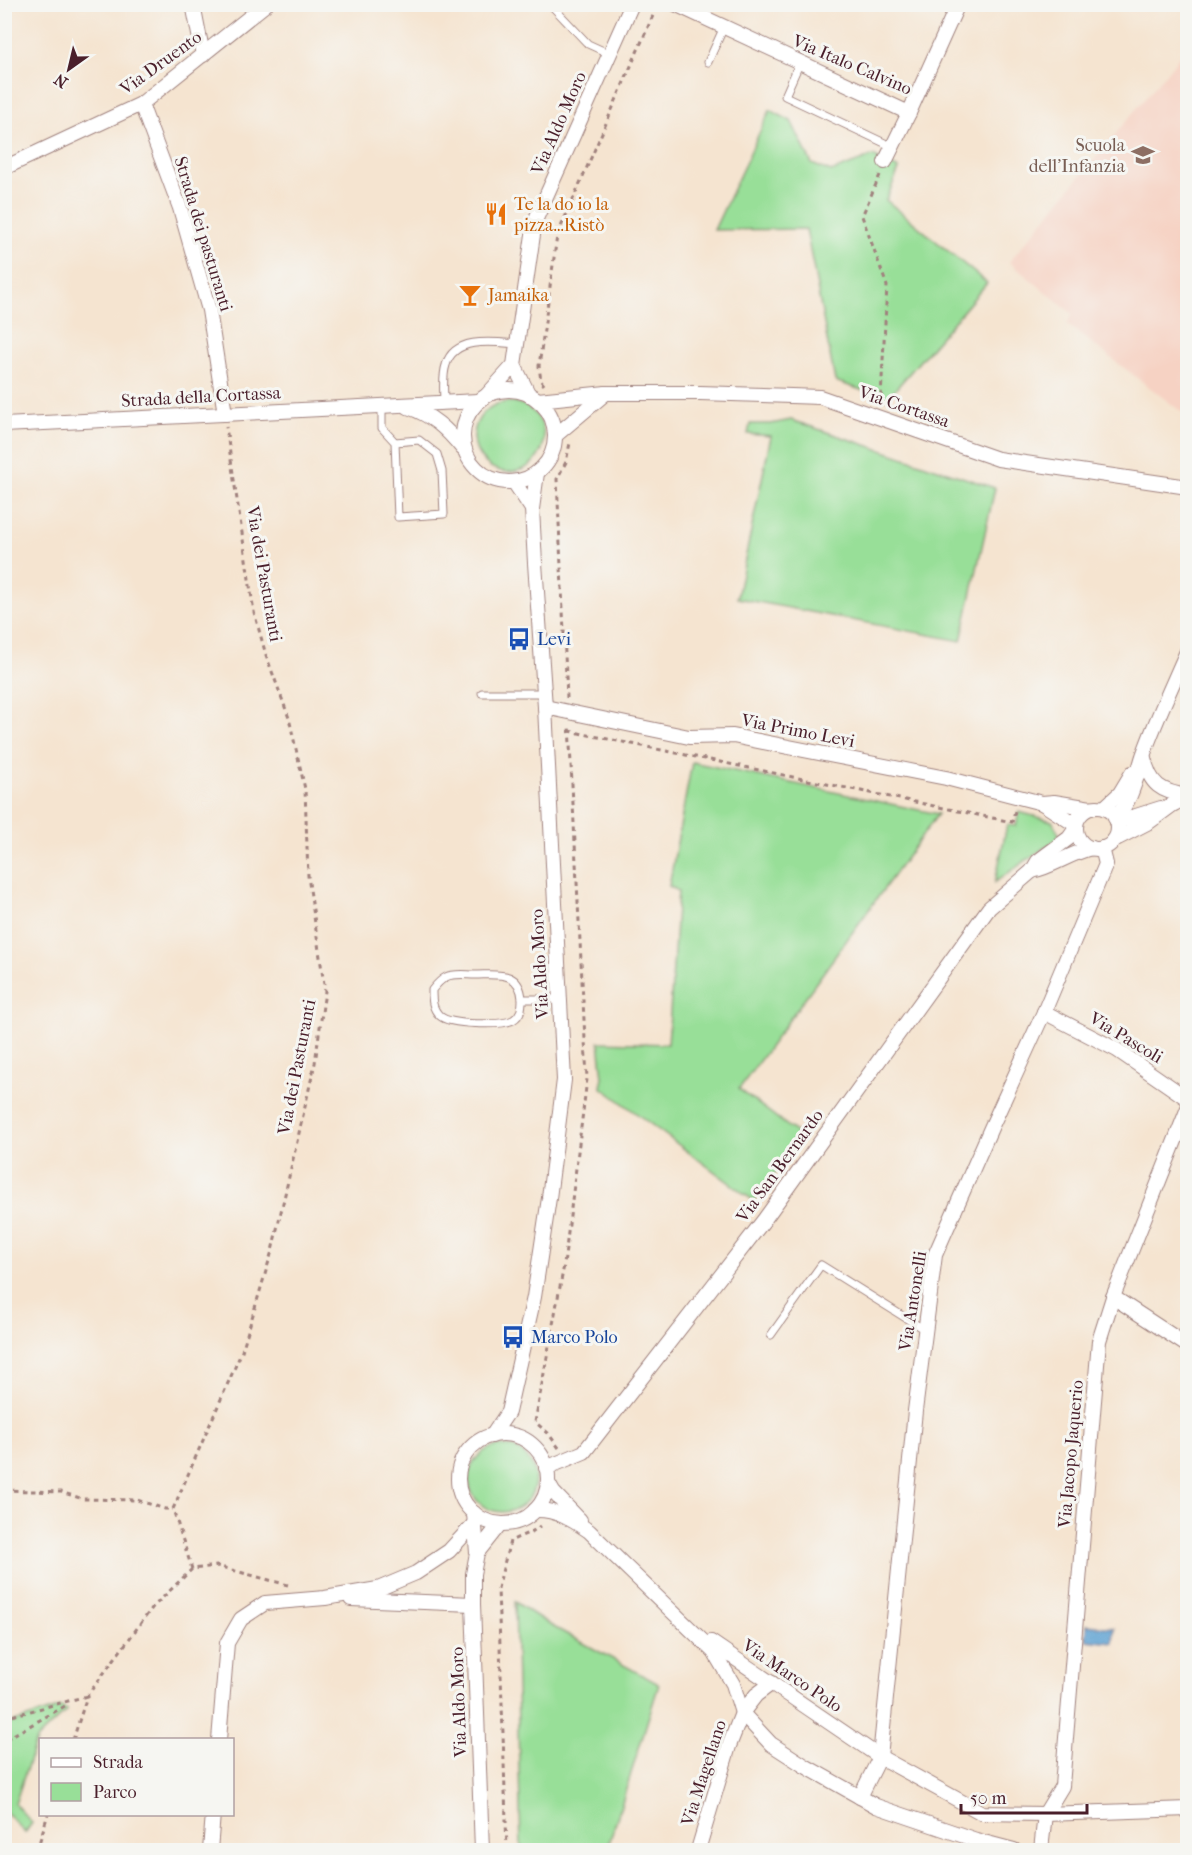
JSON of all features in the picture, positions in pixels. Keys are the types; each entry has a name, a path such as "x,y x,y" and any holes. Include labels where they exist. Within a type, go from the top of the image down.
{"street":[{"path":"193,4 203,55"},
{"name":"Via Druento","path":"4,168 141,104 266,4"},
{"name":"Via Aldo Moro","path":"513,365 535,221 632,4"},
{"name":"Via Italo Calvino","path":"675,4 909,112 958,4"},
{"name":"Strada dei pasturanti","path":"141,104 180,208 209,310 225,414"},
{"path":"885,162 909,112"},
{"path":"513,365 534,398 550,417 555,436 548,461 529,478 514,482 498,481 484,475 472,465 465,451 462,437 469,411 513,365"},
{"path":"483,398 509,390 534,398"},
{"path":"555,436 606,393"},
{"name":"Via Cortassa","path":"534,398 606,393 820,397 998,459 1188,487"},
{"name":"Strada della Cortassa","path":"4,425 444,403 483,398"},
{"path":"400,405 422,412 438,422 465,451"},
{"name":"Via Aldo Moro","path":"492,1436 508,1412 534,1297 564,1080 532,509 537,473"},
{"name":"Via Aldo Moro","path":"514,482 532,509"},
{"path":"1143,756 1120,793 1098,808 1082,813 1076,826 1079,838 1102,845 1117,834 1116,820 1136,784 1143,756 1188,648"},
{"name":"Via Primo Levi","path":"544,700 689,737 733,736 946,778 1042,803 1054,802 1098,808"},
{"path":"1143,756 1147,772 1156,785 1169,793 1188,797"},
{"path":"1098,808 1116,820 1172,805 1188,797"},
{"name":"Via Primo Levi","path":"1042,803 1076,826"},
{"name":"Via San Bernardo","path":"1032,871 1047,868 1076,851 1102,845 1149,822 1172,805"},
{"name":"Via San Bernardo","path":"546,1468 584,1452 764,1220 989,908 1032,871 1038,861 1069,838 1076,826"},
{"name":"Via Antonelli","path":"880,1757 915,1411 935,1256 990,1128 1044,1012 1106,864 1102,845"},
{"name":"Via Pascoli","path":"1044,1012 1117,1050 1188,1099"},
{"name":"Via Jacopo Jaquerio","path":"1045,1814 1062,1786 1099,1341 1113,1297 1188,1108"},
{"path":"1113,1297 1188,1346"},
{"path":"508,1412 519,1438"},
{"path":"506,1435 519,1438 531,1445 540,1455 546,1468 548,1483 544,1498 535,1510 525,1518 513,1523 500,1524 474,1519 459,1490 458,1476 461,1462 468,1450 479,1441 492,1436 506,1435"},
{"name":"Via Marco Polo","path":"548,1483 553,1492 574,1511 589,1531 714,1652 734,1684 742,1713 771,1744 876,1806 1014,1851"},
{"name":"Via Marco Polo","path":"535,1510 545,1510 570,1518 589,1531"},
{"path":"219,1738 227,1643 241,1619 265,1603 325,1598 378,1589 416,1573 449,1551 474,1519"},
{"name":"Via Aldo Moro","path":"474,1519 477,1553 473,1574 473,1604 482,1851"},
{"path":"477,1553 500,1524"},
{"path":"325,1598 473,1604"},
{"name":"Via Marco Polo","path":"685,1624 880,1757 982,1813 1045,1814 1188,1809"},
{"name":"Via Magellano","path":"698,1851 729,1746 742,1713 756,1695 772,1683"},
{"path":"860,1797 880,1757"},
{"path":"1041,1851 1045,1814"},
{"path":"210,1851 213,1816"}],"lane":[{"path":"550,4 588,44 610,54"},
{"path":"708,62 724,27"},
{"path":"800,62 785,96 893,147"},
{"path":"444,403 446,364 452,353 467,345 483,342 516,344"},
{"path":"382,406 382,428 395,442 398,517 444,514 442,471 437,454 418,440 395,442"},
{"path":"482,693 544,700"},
{"path":"449,975 505,975 521,988 522,999 522,1010 515,1019 504,1023 454,1023 440,1016 432,1004 432,990 449,975"},
{"path":"522,999 560,999"},
{"path":"771,1335 821,1265 926,1330"}],"path":[{"path":"556,398 541,381 539,366 557,236 658,4"},
{"path":"881,397 887,286 862,216 885,162"},
{"name":"Via dei Pasturanti","path":"173,1509 242,1351 272,1251 315,1063 325,991 308,876 305,789 290,718 266,655 254,612 225,414"},
{"path":"569,731 1012,822 1018,797"},
{"path":"4,1490 61,1492 83,1499 137,1500 165,1509 173,1509 192,1569"},
{"path":"507,1851 498,1588 510,1540 533,1532 553,1512"},
{"path":"74,1738 87,1696 152,1608 192,1569 217,1566 296,1588"},
{"path":"4,1718 87,1696"},
{"path":"6,1739 65,1706 68,1701"},
{"path":"37,1851 48,1816"}],"shaded area":[{"name":"Scuola dell'Infanzia","path":"1187,48 1187,416 1067,324 1073,314 1009,262"}],"green space":[{"path":"770,110 791,121 812,164 831,172 873,156 899,169 886,200 987,283 887,399 835,381 806,229 714,230"},
{"path":"509,402 522,405 534,412 541,424 544,437 541,450 534,462 522,469 509,472 496,469 484,462 477,450 474,437 477,424 484,412 496,405"},
{"path":"791,420 995,488 961,641 737,598 771,436 748,434 750,424 771,424"},
{"path":"692,762 938,814 739,1089 802,1137 754,1201 601,1087 603,1077 599,1042 668,1044 678,891 669,886"},
{"path":"1019,812 1052,821 1059,834 1057,839 995,882 1007,825 1016,826"},
{"path":"495,1446 509,1446 521,1451 530,1460 535,1479 533,1492 526,1503 509,1512 495,1512 483,1507 474,1498 469,1486 469,1472 474,1460 483,1451"},
{"path":"515,1602 550,1625 659,1684 607,1850 521,1850"},
{"path":"61,1707 67,1710 36,1740 15,1804 32,1823 25,1833 5,1811 4,1749 7,1747 5,1725"}],"water":[{"path":"1087,1625 1114,1628 1113,1643 1086,1640"}],"place":[{"name":"Scuola dell'Infanzia","path":"1143,155"},
{"name":"Te la do io la pizza...Ristò","path":"496,214"},
{"name":"Jamaika","path":"470,295"},
{"name":"Levi","path":"519,639"},
{"name":"Marco Polo","path":"513,1337"}]}
